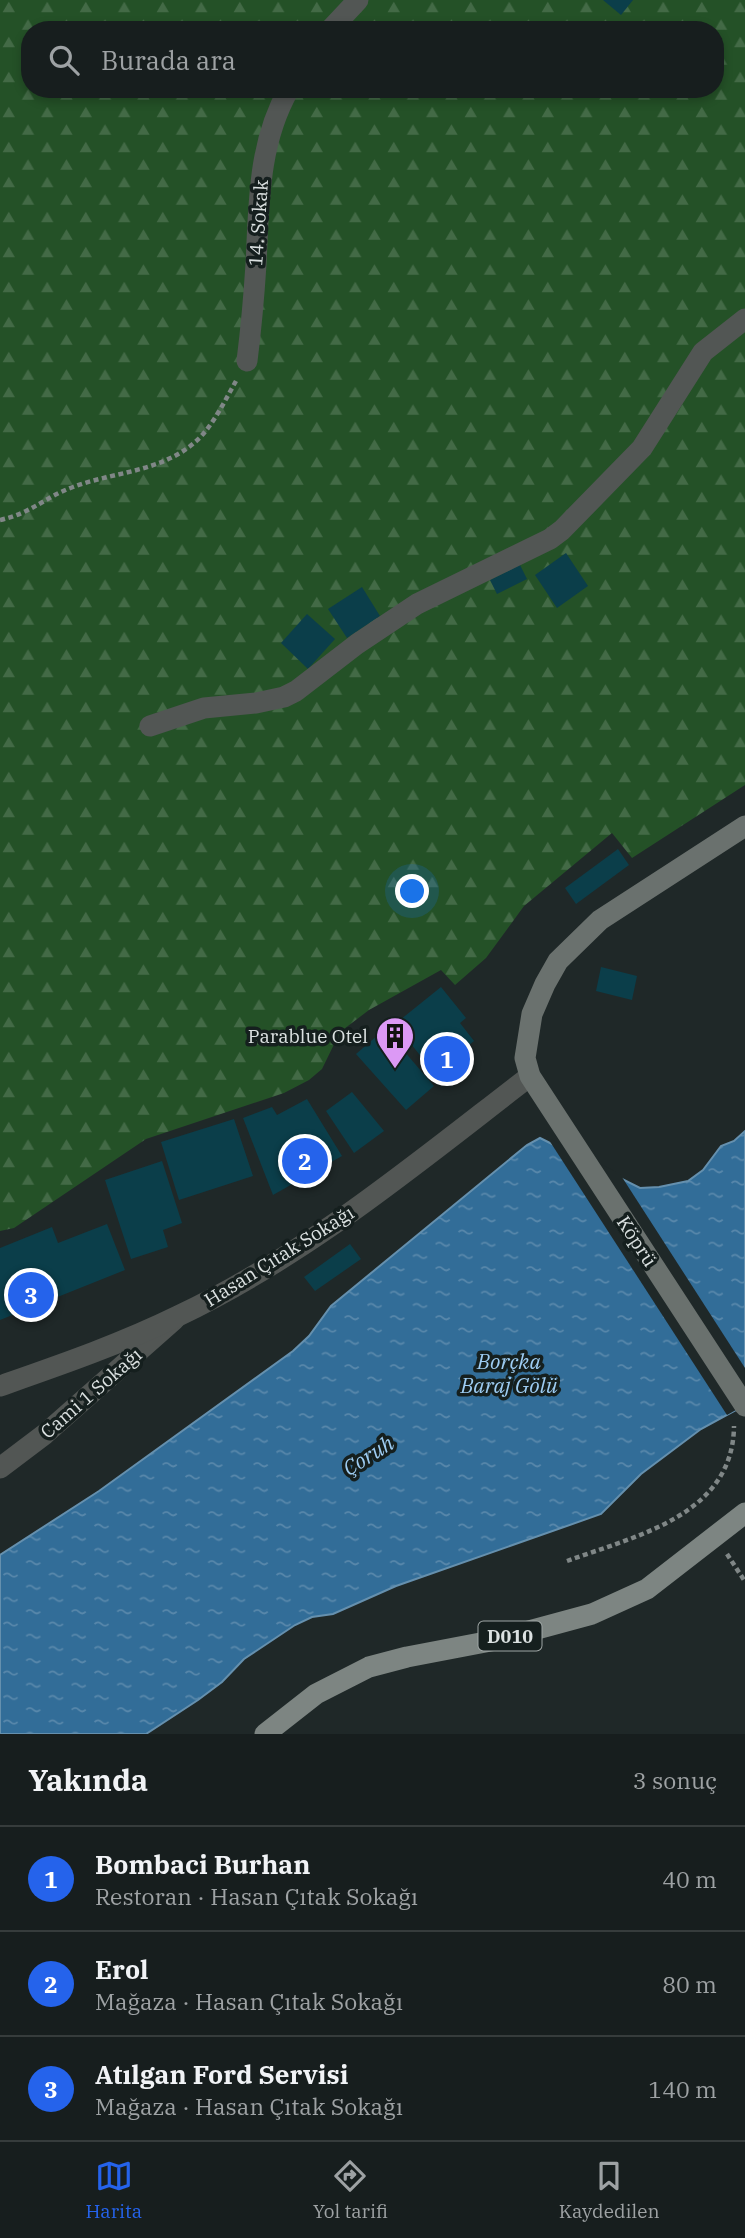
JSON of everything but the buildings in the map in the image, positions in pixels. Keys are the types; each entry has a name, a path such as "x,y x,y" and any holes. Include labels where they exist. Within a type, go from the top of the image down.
{"main road":[{"path":"530,1076 525,1058 532,1014 558,961 600,920 745,826"},
{"name":"Köprü","path":"530,1076 739,1411"},
{"name":"D010","path":"265,1734 316,1695 369,1667 496,1640 592,1614 648,1589 745,1513"}],"street":[{"path":"338,21 358,0"},
{"name":"14. Sokak","path":"247,361 256,263 259,183 283,98"},
{"path":"150,726 204,708 284,697 418,604 550,539 642,448 704,352 745,319"},
{"name":"Hasan Çıtak Sokağı","path":"0,1387 129,1338 179,1316 227,1290 331,1226 382,1190 530,1076"},
{"name":"Cami 1 Sokağı","path":"0,1468 45,1434 179,1316"}],"path":[{"path":"0,520 25,513 77,485 153,466 177,455 195,442 210,425 247,361"},
{"path":"567,1561 667,1524 696,1507 726,1467 739,1411"}],"green space":[{"path":"0,0 745,0 745,785 632,858 612,833 524,906 486,958 455,985 441,970 369,1010 340,1032 322,1069 309,1080 284,1093 146,1139 14,1228 0,1231"}],"water":[{"name":"Borçka Baraj Gölü","path":"745,1131 745,1405 701,1429 641,1474 601,1514 396,1586 333,1614 312,1617 295,1625 244,1659 222,1682 198,1700 146,1734 0,1734 0,1555 99,1491 293,1351 309,1336 331,1306 527,1145 540,1138 640,1188 659,1187 688,1181 703,1170 721,1146 734,1141"}],"pier":[{"path":"547,1137 620,1174 745,1368 745,1405 727,1415"}],"place":[{"name":"Bombaci Burhan","path":"447,1059"},
{"name":"Parablue Otel","path":"395,1070"},
{"name":"Erol","path":"305,1161"},
{"name":"Atılgan Ford Servisi","path":"31,1295"}],"water label":[{"name":"Çoruh","path":"368,1455"}]}
